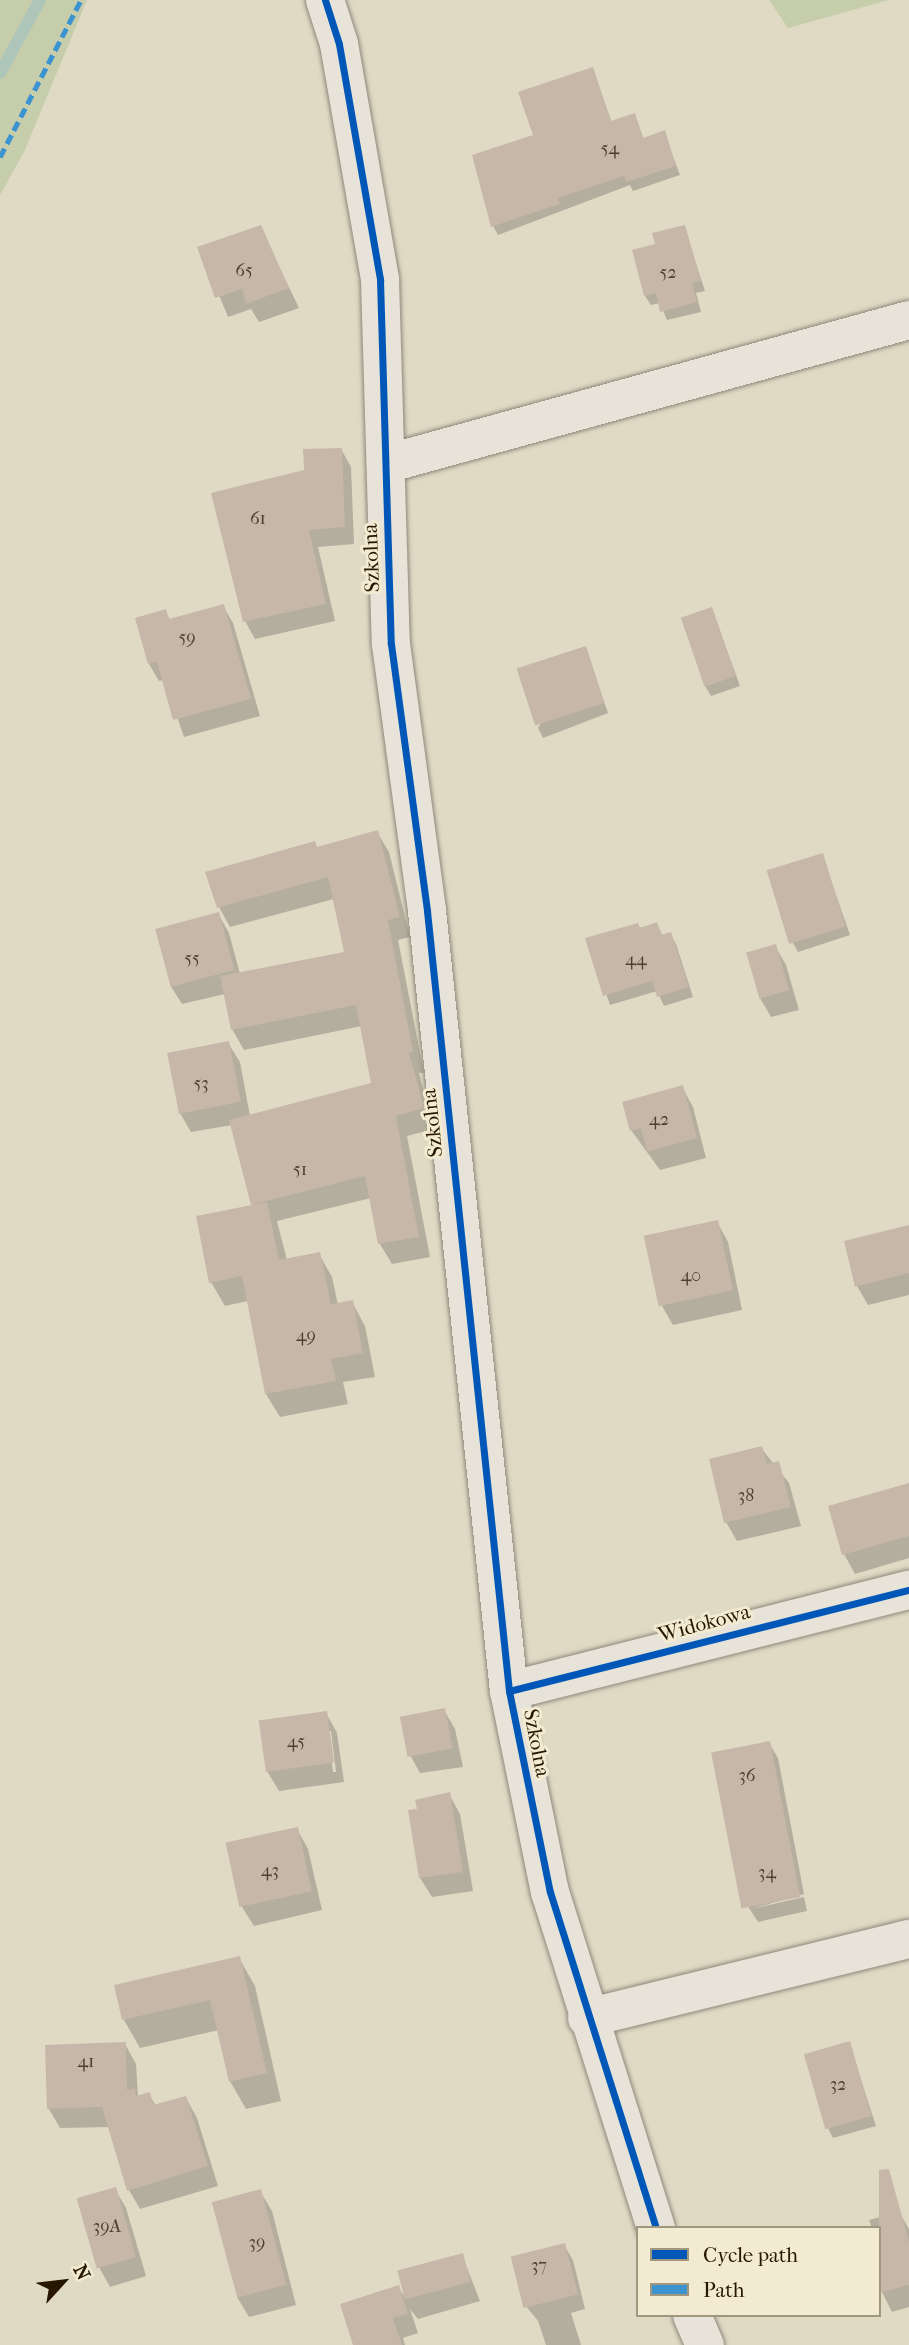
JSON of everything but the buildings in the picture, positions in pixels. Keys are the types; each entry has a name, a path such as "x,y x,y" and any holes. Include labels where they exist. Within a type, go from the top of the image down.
{"street":[{"name":"Szkolna","path":"325,0 339,44 380,280 391,644 428,925 509,1691 550,1892 587,2018 655,2226"},
{"path":"386,464 909,320"},
{"name":"Widokowa","path":"509,1691 909,1590"},
{"path":"587,2018 909,1939"},
{"path":"693,2317 705,2345"}],"green space":[{"path":"0,0 87,0 24,152 0,195"},
{"path":"769,0 889,0 788,28"}],"waterway":[{"path":"0,73 40,0"}],"marked path":[{"path":"0,157 81,0"}],"cycle path":[{"path":"325,0 339,44 380,280 391,644 427,911 509,1691 550,1892 655,2226"},
{"path":"509,1691 909,1590"}]}
